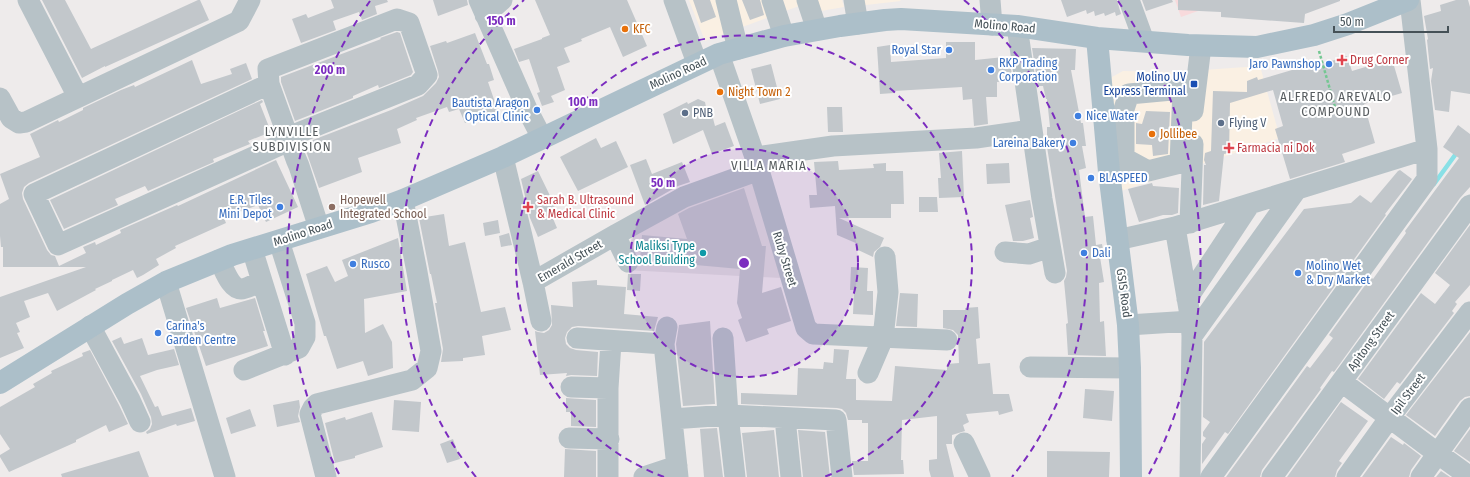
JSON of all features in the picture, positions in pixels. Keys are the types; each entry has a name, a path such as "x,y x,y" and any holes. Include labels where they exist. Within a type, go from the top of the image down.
{"main road":[{"name":"Molino Road","path":"0,383 37,361 90,326 166,282 219,260 371,212 403,200 503,157 670,78 698,63 728,51 784,36 864,23 901,19 1017,26 1097,38 1144,42 1201,46 1257,47 1314,36 1409,0"},
{"name":"GSIS Road","path":"1097,38 1116,165 1117,240 1128,325 1131,477"}],"street":[{"path":"28,0 78,97"},
{"path":"0,98 11,118 19,124 26,122 239,21 250,0"},
{"path":"502,0 482,8 542,138"},
{"path":"674,0 698,63"},
{"name":"Ruby Street","path":"726,0 728,51 757,163 806,328 813,334 947,340"},
{"path":"772,0 784,36"},
{"path":"807,0 817,30"},
{"path":"854,0 864,23"},
{"path":"864,23 866,0"},
{"path":"990,0 992,25"},
{"path":"1129,0 1144,42"},
{"path":"1211,477 1427,178 1427,149 1409,0"},
{"path":"268,84 34,194 58,245 288,139 418,85 427,75 409,23 397,19 268,69 268,84 288,139 319,228"},
{"path":"1017,26 1031,130 1055,273"},
{"path":"1190,477 1191,328 1187,299 1182,225 1193,106 1201,46"},
{"path":"1183,89 1180,162 1148,171 1116,165 1124,110 1130,94 1183,89"},
{"name":"Emerald Street","path":"533,282 684,197 757,163 833,146 976,138 1031,130"},
{"path":"1117,240 1182,225 1427,149"},
{"path":"503,157 541,321"},
{"path":"1191,328 1297,189"},
{"path":"326,477 310,414 313,408 317,404 412,380 427,368 431,351 403,200"},
{"path":"1187,299 1250,204"},
{"name":"Apitong Street","path":"1272,477 1470,205"},
{"path":"615,235 628,262"},
{"path":"244,370 285,355 299,348 305,338 305,323 279,241"},
{"path":"1005,252 1029,254 1050,247"},
{"path":"252,249 285,355"},
{"path":"868,373 883,338 888,292 885,257"},
{"path":"219,260 232,284 236,288 242,289 262,281"},
{"path":"166,282 225,477"},
{"name":"Ipil Street","path":"1347,477 1390,417 1470,312"},
{"path":"1128,325 1191,328"},
{"path":"90,326 130,400 140,422"},
{"path":"577,338 611,342 666,336 677,472 644,477"},
{"path":"723,338 728,415 735,477"},
{"path":"608,477 608,388 611,342"},
{"path":"1030,367 1130,368"},
{"path":"1342,382 1436,453 1470,476"},
{"path":"571,387 608,388"},
{"path":"1421,477 1436,453 1470,408"},
{"path":"672,419 728,415 836,420 842,477"},
{"path":"785,418 792,477"},
{"path":"569,438 609,439"},
{"path":"964,443 980,477"}],"path":[{"path":"1314,36 1335,107"}],"shaded area":[{"path":"689,0 842,0 844,7 804,14 799,6 705,41"},
{"path":"856,0 900,0 901,1 857,6"},
{"path":"1175,0 1194,0 1198,11 1181,17"},
{"path":"1260,66 1280,138 1115,193 1108,89 1112,77 1123,71 1175,72"},
{"path":"752,182 781,278 625,270 633,230 684,203"}],"building":[{"path":"42,0 65,0 91,49 198,0 200,0 209,20 105,66 82,78"},
{"path":"331,0 387,0 388,2 375,6 377,14 362,20 359,12 333,21 336,30 301,43 292,19 306,14 308,18 334,8"},
{"path":"433,0 467,0 468,5 438,16"},
{"path":"535,0 627,0 647,46 623,57 610,27 564,48 570,62 557,67 565,90 551,96 554,102 542,106 537,93 540,92 529,59 519,62 514,49 550,35"},
{"path":"693,0 710,0 716,17 701,23"},
{"path":"742,0 760,0 764,15 750,20"},
{"path":"1061,0 1117,0 1121,14 1116,16 1115,12 1105,16 1104,13 1095,16 1094,11 1087,14 1086,10 1067,17"},
{"path":"1142,0 1172,0 1173,2 1146,11"},
{"path":"1178,0 1340,1 1305,14 1304,23 1221,17 1221,12 1178,10"},
{"path":"1456,0 1468,0 1470,7 1470,94 1451,91 1449,112 1435,110 1431,81 1433,68 1430,69 1428,39 1424,16 1441,11 1440,5"},
{"path":"397,32 400,33 413,72 411,75 379,88 378,85 353,96 353,98 295,121 281,82 281,77"},
{"path":"475,33 487,64 489,64 494,80 488,82 498,111 465,123 459,109 449,112 447,107 416,118 417,120 397,129 401,143 358,158 362,172 319,188 305,148 307,147 305,143 423,96 436,83 439,77 430,46 446,41 447,43"},
{"path":"946,42 975,42 975,60 1004,57 1004,64 1010,64 1013,80 997,82 997,97 986,97 988,124 974,126 972,99 963,100 962,87 894,91 894,93 880,94 877,47 890,45 891,62 946,58"},
{"path":"1032,48 1076,49 1075,70 1071,70 1081,123 1083,123 1086,146 1082,146 1086,168 1079,170 1085,217 1093,216 1096,245 1102,244 1104,256 1100,257 1104,282 1099,283 1100,322 1104,321 1106,356 1068,355 1066,324 1068,323 1064,281 1067,271 1047,147 1047,127 1050,127 1047,99 1043,86 1038,86"},
{"path":"1347,56 1352,71 1392,59 1402,93 1364,104 1375,143 1342,154 1345,162 1290,179 1275,129 1283,126 1273,90 1230,103 1229,153 1224,154 1219,201 1203,205 1204,165 1206,165 1204,160 1205,153 1211,151 1213,91 1247,92 1247,81 1257,77 1258,80 1292,70 1291,68 1318,61 1319,65"},
{"path":"192,60 201,84 232,74 230,69 246,63 252,79 29,183 24,187 22,193 23,199 47,250 51,255 55,256 59,266 86,253 83,247 95,242 96,245 121,233 120,230 177,205 178,206 276,160 298,207 266,222 258,205 224,218 226,223 175,246 176,248 156,259 159,265 143,275 137,278 133,270 95,289 96,290 57,311 48,293 24,301 30,317 16,323 20,332 17,333 24,348 0,358 0,297 86,267 3,267 3,247 1,247 0,236 0,204 9,199 0,174 40,157 30,134 58,120 59,122 83,110 83,108 121,90 134,85 135,87"},
{"path":"771,64 780,99 760,104 751,69"},
{"path":"698,99 705,102 706,107 710,107 715,126 725,122 734,146 712,154 703,130 673,144 663,114 687,102 688,104"},
{"path":"262,100 263,102 260,104 271,132 248,141 250,144 213,159 214,162 148,191 145,186 115,199 118,205 64,229 50,200"},
{"path":"827,107 842,107 843,132 828,132"},
{"name":"Jollibee","path":"1146,111 1170,112 1168,154 1153,156 1152,145 1136,144 1136,123 1142,124"},
{"path":"1458,125 1470,134 1470,187 1460,198 1334,372 1332,371 1320,388 1321,389 1262,470 1260,477 1226,477 1307,366 1310,368 1333,338 1329,335 1371,277 1373,279 1406,233 1405,231 1459,158 1443,147"},
{"path":"596,138 601,148 616,141 628,167 578,191 560,157"},
{"path":"962,151 964,197 939,198 938,178 941,178 939,153"},
{"path":"646,159 652,174 682,162 690,182 678,186 645,205 630,165"},
{"path":"838,161 839,170 874,168 873,164 886,163 886,171 903,171 904,204 891,204 891,218 839,218 884,238 880,247 874,252 873,257 856,249 858,244 837,235 835,206 810,208 809,195 817,195 814,162"},
{"path":"1009,163 1010,183 987,184 986,164"},
{"name":"Molino Wet & Dry Market","path":"1400,170 1412,179 1385,214 1386,215 1228,434 1225,432 1202,464 1202,444 1206,438 1203,436 1203,432 1210,422 1203,417 1204,342 1304,209 1351,203 1360,195 1371,203"},
{"path":"538,171 555,206 549,209 557,228 538,237 530,218 521,179"},
{"path":"1152,183 1153,186 1179,188 1178,213 1163,215 1139,222 1128,189"},
{"path":"744,188 762,246 766,246 762,293 781,287 791,321 767,329 769,334 746,342 738,320 742,318 737,303 740,269 640,260 642,235 687,239 678,214 689,208"},
{"path":"919,197 937,197 938,212 919,212"},
{"path":"1030,200 1033,217 1030,218 1034,238 1023,241 1013,241 1005,205"},
{"path":"444,214 449,246 465,242 481,312 505,307 511,330 482,336 485,355 463,358 463,361 441,362 443,349 435,303 437,303 419,218"},
{"path":"498,220 500,233 485,236 483,223"},
{"path":"1470,225 1470,285 1455,302 1457,304 1452,311 1454,313 1400,384 1397,382 1384,399 1358,379 1421,293 1435,304 1450,285 1435,273"},
{"path":"509,233 512,245 501,247 499,236"},
{"path":"398,238 407,291 364,299 365,333 383,324 392,342 393,368 368,376 363,361 337,369 326,336 324,336 306,274 327,266 335,282 348,276 342,260"},
{"path":"851,267 868,268 867,291 873,291 873,315 853,314 854,290 850,290"},
{"path":"628,274 641,274 640,291 627,290"},
{"path":"597,280 597,285 626,287 624,314 658,317 654,331 578,326 572,327 567,332 565,338 566,344 570,348 576,350 598,352 597,376 566,376 567,373 540,375 535,331 544,333 549,330 552,325 551,305 573,307 572,282"},
{"path":"900,293 918,294 917,327 896,326"},
{"path":"217,298 220,308 255,298 268,346 206,366 186,308"},
{"path":"978,307 980,338 976,339 978,364 990,363 993,394 1009,394 1013,411 999,415 998,411 966,414 969,422 963,425 965,431 952,435 952,444 946,444 954,477 931,477 929,470 929,460 937,459 937,416 902,420 901,460 903,460 904,474 854,475 852,461 868,461 868,423 862,423 862,420 848,420 846,413 842,409 837,408 741,404 741,393 797,395 798,368 823,369 824,362 833,363 834,349 849,350 846,379 856,379 856,400 892,401 895,366 947,370 947,364 959,363 958,335 953,330 943,328 943,310 965,310 965,308"},
{"path":"710,321 715,404 683,406 676,344 679,325"},
{"path":"1470,332 1470,396 1465,397 1460,401 1435,436 1406,415"},
{"path":"121,337 124,344 142,338 148,355 174,349 179,365 140,376 155,407 158,406 162,416 191,408 195,421 177,426 176,424 147,434 146,432 150,429 152,424 151,417 141,394 112,341"},
{"path":"90,350 128,424 109,432 106,425 76,440 76,442 9,472 0,457 0,455 10,449 0,434 0,407 35,387 33,384 52,373 51,371 83,356 82,353"},
{"path":"1085,389 1114,391 1112,421 1083,418"},
{"path":"566,398 596,400 596,427 571,426 571,412 566,412"},
{"path":"299,400 300,407 298,416 300,422 277,427 273,405"},
{"path":"394,400 421,402 419,432 392,430"},
{"path":"1341,402 1368,421 1339,461 1342,463 1337,470 1335,477 1287,477"},
{"path":"250,409 256,426 231,434 226,418"},
{"path":"372,412 383,447 355,456 355,458 335,463 325,423 345,417 346,420"},
{"path":"717,428 723,477 704,477 700,429"},
{"path":"1470,429 1470,462 1454,451"},
{"path":"774,430 779,477 747,477 742,433"},
{"path":"798,430 825,432 830,477 803,477"},
{"path":"1391,437 1403,445 1404,443 1421,456 1411,470 1409,477 1362,477"},
{"path":"453,439 460,459 447,463 440,444"},
{"path":"565,449 596,451 596,477 564,477"},
{"path":"139,451 149,477 62,477 61,474"},
{"path":"1047,451 1110,452 1109,477 1047,477"},
{"path":"1441,471 1450,477 1436,477"}],"waterway":[{"path":"1434,184 1458,151"}],"place":[{"name":"KFC","path":"625,29"},
{"name":"Royal Star","path":"949,50"},
{"name":"Drug Corner","path":"1342,60"},
{"name":"Jaro Pawnshop","path":"1329,64"},
{"name":"RKP Trading Corporation","path":"991,70"},
{"name":"Molino UV Express Terminal","path":"1194,84"},
{"name":"Night Town 2","path":"720,92"},
{"name":"Bautista Aragon Optical Clinic","path":"537,110"},
{"name":"PNB","path":"685,113"},
{"name":"Nice Water","path":"1078,116"},
{"name":"Flying V","path":"1221,123"},
{"name":"Jollibee","path":"1152,134"},
{"name":"Lareina Bakery","path":"1073,143"},
{"name":"Farmacia ni Dok","path":"1229,148"},
{"name":"BLASPEED","path":"1091,178"},
{"name":"E.R. Tiles Mini Depot","path":"280,207"},
{"name":"Hopewell Integrated School","path":"332,207"},
{"name":"Sarah B. Ultrasound & Medical Clinic","path":"528,207"},
{"name":"Maliksi Type School Building","path":"703,253"},
{"name":"Dali","path":"1084,253"},
{"name":"Rusco","path":"353,264"},
{"name":"Molino Wet & Dry Market","path":"1298,273"},
{"name":"Carina's Garden Centre","path":"158,333"}],"district":[{"name":"ALFREDO AREVALO COMPOUND","path":"1336,104"},
{"name":"LYNVILLE SUBDIVISION","path":"292,138"},
{"name":"VILLA MARIA","path":"769,165"}]}
